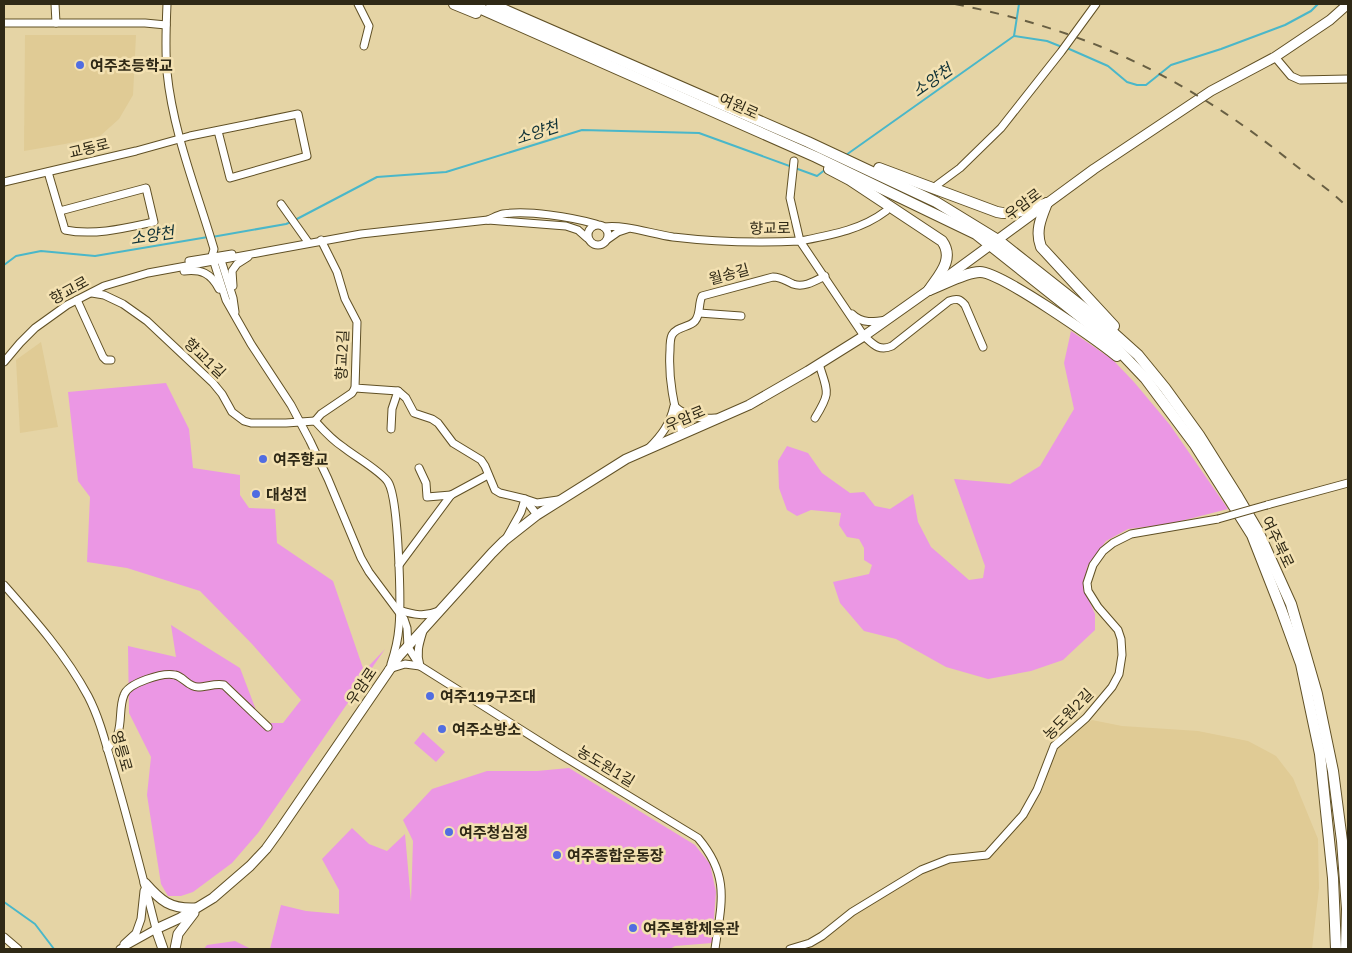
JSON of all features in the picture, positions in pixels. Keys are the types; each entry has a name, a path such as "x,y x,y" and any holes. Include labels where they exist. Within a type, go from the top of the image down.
{"highway":[{"path":"454,4 491,19 514,23"},
{"name":"여원로","path":"470,4 800,149 852,177 994,243"},
{"name":"여원로","path":"491,4 808,142 823,145 865,165"},
{"path":"865,165 996,212 1016,213 1047,202"},
{"path":"865,165 936,202 994,243"},
{"path":"852,177 945,245 948,255 946,265 930,290"},
{"path":"1047,202 1039,222 1038,239 1041,247 1121,333 1138,355"},
{"name":"여주북로","path":"994,243 1100,320 1138,355 1199,435 1258,531 1291,604 1317,694 1333,771 1342,841 1347,909 1346,949"},
{"name":"여주북로","path":"994,243 1012,261 1107,338 1145,378 1195,445 1252,535 1300,664 1320,754 1333,878 1336,949"},
{"path":"930,290 976,272 988,273 1028,295 1101,343 1145,378"},
{"path":"1331,949 1333,878"}],"main road":[{"name":"우암로","path":"156,929 198,908 232,882 266,849 399,656 504,541 537,515 626,459 749,405 864,336 930,290 1094,168 1211,91 1275,57 1330,20 1348,4"},
{"path":"145,883 166,904 175,908 198,908"},
{"path":"176,949 178,934 198,908"},
{"name":"영릉로","path":"156,929 163,949"}],"street":[{"path":"55,4 56,23"},
{"path":"167,4 167,72 173,111 205,222 230,299 251,344 280,385 301,423 328,479 361,558 369,572 399,610 407,628 408,647"},
{"path":"358,4 369,26 364,46"},
{"path":"937,185 960,168 1001,128 1070,41 1096,4"},
{"path":"4,23 145,23 166,25"},
{"path":"1275,57 1291,76 1300,80 1348,79"},
{"name":"교동로","path":"4,182 180,138 298,114 306,156 230,178 218,131"},
{"path":"794,161 790,198 800,241 844,232 867,224 886,211"},
{"path":"48,172 65,230 76,232 119,229 154,222 146,188 60,211"},
{"path":"282,205 308,242"},
{"name":"향교로","path":"488,220 502,214 518,213 570,218 596,224"},
{"name":"향교로","path":"4,362 35,328 67,305 104,286 216,254 265,251 361,234 488,220 566,226 578,230 587,238"},
{"path":"608,239 607,230 604,226 596,224 589,229 587,238 597,245 605,242 618,232 627,229"},
{"name":"향교로","path":"604,226 618,226 672,237 711,240 755,242 800,241 864,336"},
{"name":"향교2길","path":"321,240 337,272 345,299 357,322 355,388 398,391"},
{"path":"230,299 234,291 232,271 243,259 265,251"},
{"path":"164,270 172,273 200,270 207,273 214,279 223,298 230,299"},
{"name":"월송길","path":"682,434 674,406 669,364 670,340 678,329 692,324 699,313 702,296 774,277 780,277 795,285 802,285 825,276"},
{"name":"향교1길","path":"92,293 104,295 123,304 147,321 213,383 238,418 251,423 301,423 315,421"},
{"path":"864,336 875,346 881,349 886,348 920,325 949,301 956,299 961,300 965,305 983,347"},
{"path":"77,300 103,357 106,360 111,360"},
{"path":"849,312 856,318 864,321 887,320"},
{"path":"699,313 741,316"},
{"path":"814,418 827,398 819,364"},
{"path":"355,388 352,393 321,414 315,421 341,446 389,483 394,501 399,610 398,636 389,669"},
{"path":"391,429 392,409 398,391 406,398 414,413 438,423 453,443 481,460 495,490 500,494 537,503 560,500"},
{"path":"648,448 668,425 674,406 683,414 693,418 720,418"},
{"path":"419,468 426,483 427,497 451,495 488,475"},
{"name":"농도원2길","path":"790,949 810,943 822,936 852,912 921,870 949,859 988,855 1023,815 1037,790 1054,746 1086,718 1112,687 1119,674 1122,655 1118,630 1098,607 1088,591 1087,583 1093,565 1103,551 1113,543 1131,534 1218,519 1348,483"},
{"path":"398,566 451,495"},
{"path":"525,499 537,515"},
{"path":"504,541 522,512 525,499"},
{"name":"영릉로","path":"4,585 47,635 90,698 140,861 156,929"},
{"path":"399,610 413,615 421,615 442,609"},
{"path":"389,669 405,664 420,666 417,656 423,630"},
{"name":"농도원1길","path":"408,647 420,666 698,838 714,862 722,885 714,949"},
{"path":"107,749 117,734 125,692 133,684 166,674 176,675 190,685 198,687 217,684 224,685 268,727"},
{"path":"119,949 136,933 143,908 145,883"},
{"name":"우암로","path":"119,949 156,929"},
{"path":"4,938 18,949"}],"shaded area":[{"name":"여주초등학교","path":"25,35 136,35 133,95 119,119 100,136 24,151"},
{"path":"1071,331 1113,360 1134,382 1170,425 1228,509 1169,524 1128,529 1106,541 1087,567 1084,589 1095,614 1095,630 1063,660 1031,671 988,679 946,667 896,639 864,631 840,603 833,582 869,574 872,565 864,560 864,548 859,539 847,537 839,525 841,513 811,510 797,516 787,510 779,488 778,461 787,446 808,453 822,473 850,493 864,492 875,506 890,509 913,494 918,522 931,547 969,580 983,578 985,566 954,479 1010,484 1040,466 1074,409 1064,363"},
{"path":"41,342 58,427 20,433 16,360"},
{"path":"166,383 189,429 193,468 240,475 240,495 249,508 275,509 277,543 333,581 364,671 385,649 258,833 232,863 193,892 181,896 168,896 161,884 147,795 151,757 129,713 128,646 176,657 171,625 240,668 261,723 283,723 301,700 252,644 200,591 127,568 87,562 90,497 78,481 68,392"},
{"path":"1092,720 1122,726 1198,731 1248,741 1276,756 1293,778 1318,839 1319,888 1312,949 800,949 827,937 854,913 923,872 942,864 970,858 1001,846 1029,812 1042,791 1055,751 1062,741"},
{"path":"423,732 445,752 436,762 414,743"},
{"name":"여주종합운동장","path":"569,768 695,845 710,864 716,892 712,943 675,946 670,949 270,949 281,905 306,911 339,914 339,890 322,859 352,828 369,844 387,851 405,834 411,902 413,841 403,820 432,789 487,771 537,771"},
{"path":"235,941 251,949 204,949 207,945"}],"waterway":[{"name":"소양천","path":"846,155 1014,36 1019,4"},
{"path":"1067,48 1108,66 1127,82 1146,85 1171,65 1285,25 1311,11 1318,4"},
{"path":"1014,36 1047,41 1062,47"},
{"name":"소양천","path":"295,220 377,177 446,172 582,130 699,133 817,176 826,169"},
{"name":"소양천","path":"212,237 291,222"},
{"name":"소양천","path":"4,265 16,256 41,251 95,256 208,237"},
{"name":"소양천","path":"4,902 35,924 54,949"}],"railway":[{"path":"955,4 996,13 1058,31 1142,65 1188,90 1254,133 1348,208"}],"place":[{"name":"여주초등학교","path":"80,65"},
{"name":"여주향교","path":"263,459"},
{"name":"대성전","path":"256,494"},
{"name":"여주119구조대","path":"430,696"},
{"name":"여주소방소","path":"442,729"},
{"name":"여주청심정","path":"449,832"},
{"name":"여주종합운동장","path":"557,855"},
{"name":"여주복합체육관","path":"633,928"}]}
